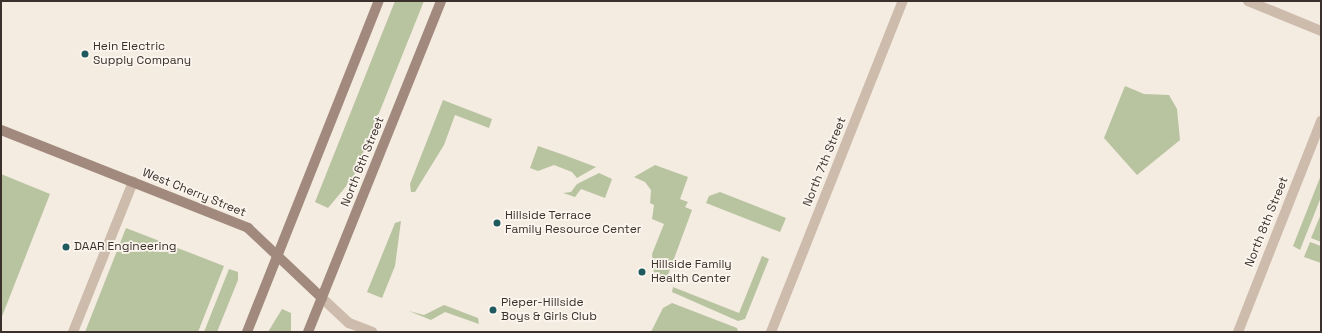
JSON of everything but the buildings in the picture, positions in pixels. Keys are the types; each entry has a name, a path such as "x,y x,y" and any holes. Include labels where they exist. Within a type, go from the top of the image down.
{"main road":[{"path":"247,332 379,1"},
{"name":"North 6th Street","path":"308,332 441,1"},
{"name":"West Cherry Street","path":"1,130 248,228 322,298"}],"street":[{"name":"North 7th Street","path":"771,332 903,1"},
{"path":"1248,1 1321,30"},
{"name":"North 8th Street","path":"1238,332 1321,121"},
{"path":"73,332 133,182"},
{"name":"West Cherry Street","path":"322,298 349,323 372,332"}],"green space":[{"path":"395,1 424,1 353,178 328,208 315,202"},
{"path":"1125,86 1144,94 1169,95 1177,109 1180,140 1137,175 1104,138"},
{"path":"443,100 492,119 489,128 455,115 444,145 415,192 411,192 410,184"},
{"path":"538,146 596,167 577,178 572,172 554,165 538,171 530,168"},
{"path":"655,165 688,177 680,199 688,202 685,207 692,210 668,275 655,284 652,254 664,224 652,219 654,205 650,203 651,190 645,182 634,177"},
{"path":"599,173 612,179 605,198 581,189 575,197 563,193 571,192 577,184"},
{"path":"1,174 50,194 1,319"},
{"path":"1321,175 1321,197 1300,250 1293,246"},
{"path":"720,192 786,218 780,232 706,203 709,196"},
{"path":"1321,214 1321,242 1311,238"},
{"path":"401,221 395,266 382,298 367,292 395,223"},
{"path":"126,228 224,266 198,332 85,332"},
{"path":"1310,242 1321,246 1321,263 1304,257"},
{"path":"762,256 769,259 745,319 738,321 672,292 673,287 739,313"},
{"path":"229,269 238,272 238,280 217,332 204,332"},
{"path":"672,303 737,328 738,332 651,332 663,308"},
{"path":"444,305 478,318 479,324 445,312 431,320 409,311 424,315"},
{"path":"282,309 291,313 291,332 268,332"}],"place":[{"name":"Hein Electric Supply Company","path":"85,54"},
{"name":"Hillside Terrace Family Resource Center","path":"497,223"},
{"name":"DAAR Engineering","path":"66,247"},
{"name":"Hillside Family Health Center","path":"642,272"},
{"name":"Pieper-Hillside Boys & Girls Club","path":"493,310"}]}
